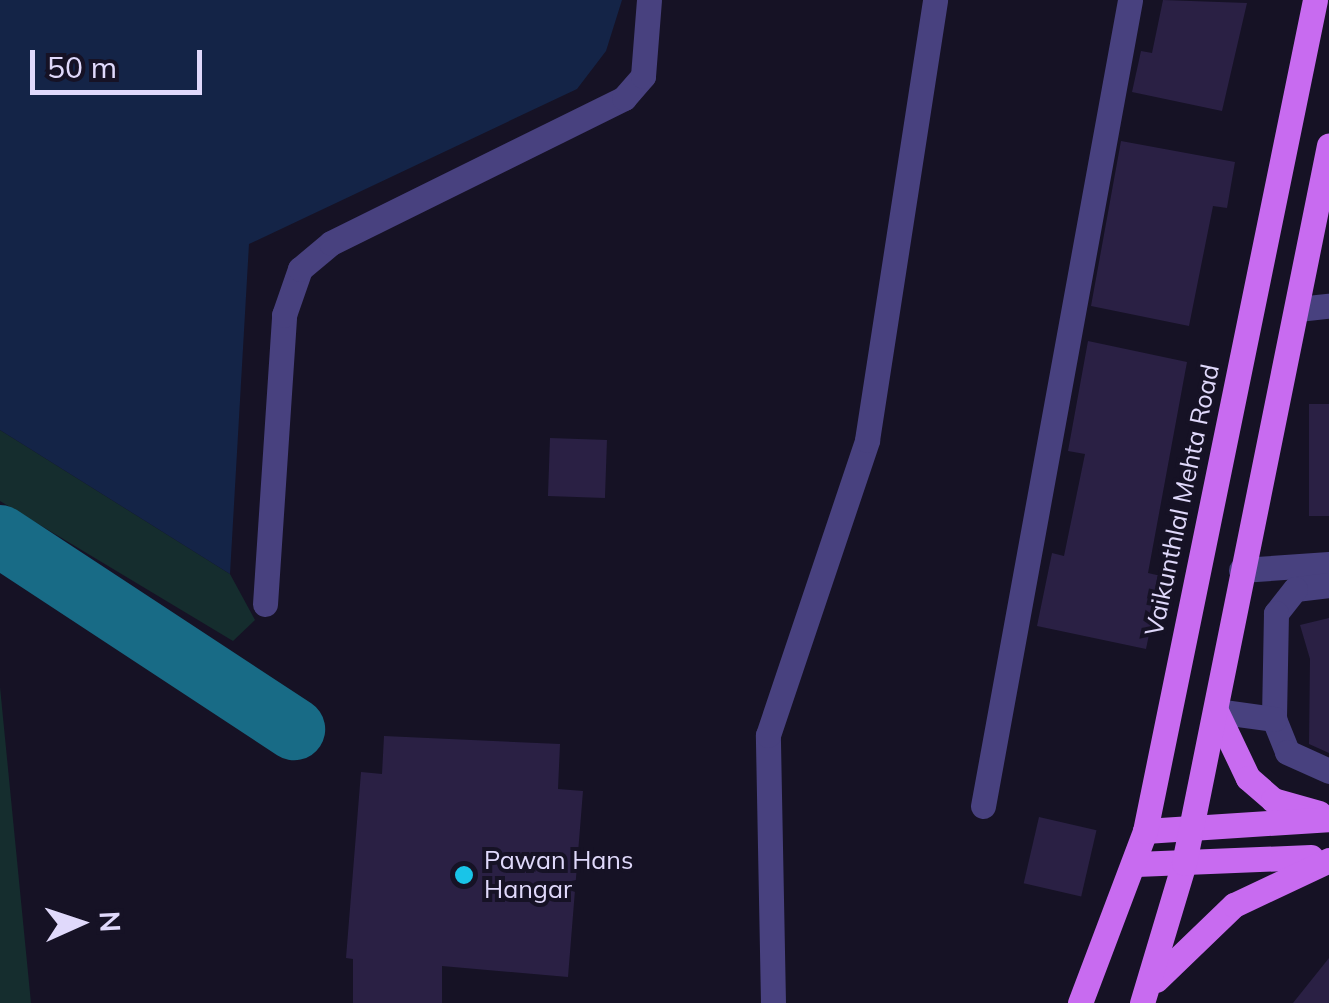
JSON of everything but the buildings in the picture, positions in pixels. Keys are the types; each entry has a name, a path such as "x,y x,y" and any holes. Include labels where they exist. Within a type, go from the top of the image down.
{"main road":[{"name":"Vaikunthlal Mehta Road","path":"1080,1003 1136,864 1145,831 1315,0"},
{"path":"1143,999 1184,863 1329,145"},
{"path":"1216,711 1248,778 1273,800 1329,818"},
{"path":"1145,831 1329,818"},
{"path":"1136,864 1329,858"},
{"path":"1143,999 1174,956 1234,905 1329,858"}],"street":[{"path":"266,604 284,315 300,269 331,243 624,98 643,76 649,0"},
{"path":"773,1003 768,735 867,440 935,0"},
{"path":"983,806 1130,0"},
{"path":"1298,308 1329,306"},
{"path":"1241,570 1323,579"},
{"path":"1323,579 1290,592 1276,613 1274,719 1294,759 1329,771"},
{"path":"1216,711 1274,719"}],"green space":[{"path":"0,430 230,574 255,620 233,641 0,501"},
{"path":"0,687 31,1003 0,1003"}],"water":[{"path":"0,0 622,0 606,51 577,89 249,244 230,574 0,430"}],"taxiway":[{"path":"0,536 294,729"}],"place":[{"name":"Pawan Hans Hangar","path":"464,875"}]}
